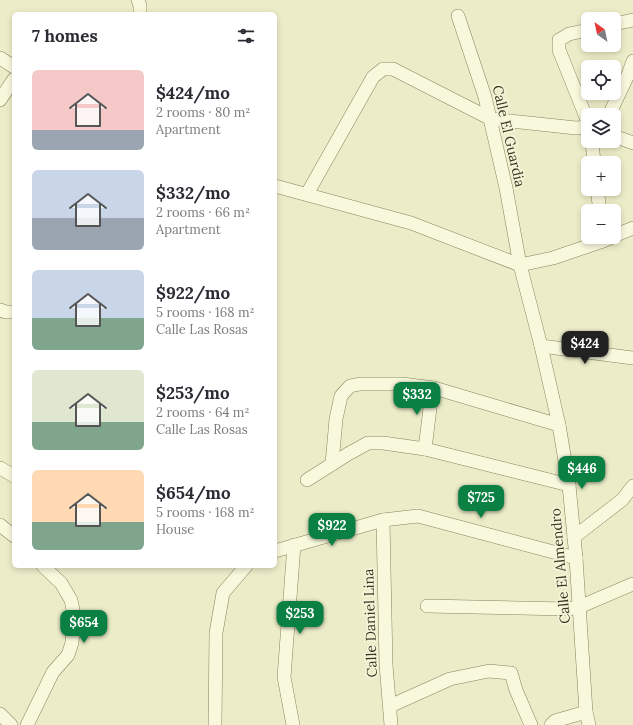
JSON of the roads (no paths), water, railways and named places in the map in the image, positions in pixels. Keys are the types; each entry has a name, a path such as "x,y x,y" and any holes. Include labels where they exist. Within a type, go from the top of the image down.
{"street":[{"path":"138,0 140,12"},
{"name":"Calle El Guardia","path":"458,16 486,97 506,188 520,265"},
{"path":"621,23 633,20"},
{"path":"581,31 569,34 559,40 558,50 582,108"},
{"path":"0,58 12,65"},
{"path":"612,108 633,61"},
{"path":"307,194 373,77 382,69 393,69 491,119 581,128"},
{"path":"6,99 12,84"},
{"path":"621,139 633,143"},
{"path":"277,186 410,223 520,265 553,258 592,244"},
{"path":"621,233 633,228"},
{"name":"Calle El Almendro","path":"520,265 560,425 569,485 576,558 586,712 589,725"},
{"path":"0,310 12,312"},
{"path":"541,346 633,358"},
{"path":"332,464 336,419 341,396 350,386 360,384 402,384 434,388 560,425"},
{"path":"425,449 431,400 434,388"},
{"path":"307,480 368,443 383,443 425,449 569,485"},
{"path":"0,468 12,475"},
{"path":"574,538 622,500 633,486"},
{"path":"277,550 383,520 418,516 576,558"},
{"name":"Calle Daniel Lina","path":"383,520 386,665 391,725"},
{"path":"0,525 12,534"},
{"path":"293,725 284,677 294,545"},
{"path":"27,725 53,672 68,655 72,644 74,615 71,600 61,583 44,568"},
{"path":"215,725 216,633 223,593 244,568"},
{"path":"427,606 567,609 579,607 633,584"},
{"path":"390,706 450,679 489,672 512,673 516,690 532,725"},
{"path":"550,725 586,712"},
{"path":"0,714 11,725"}]}
